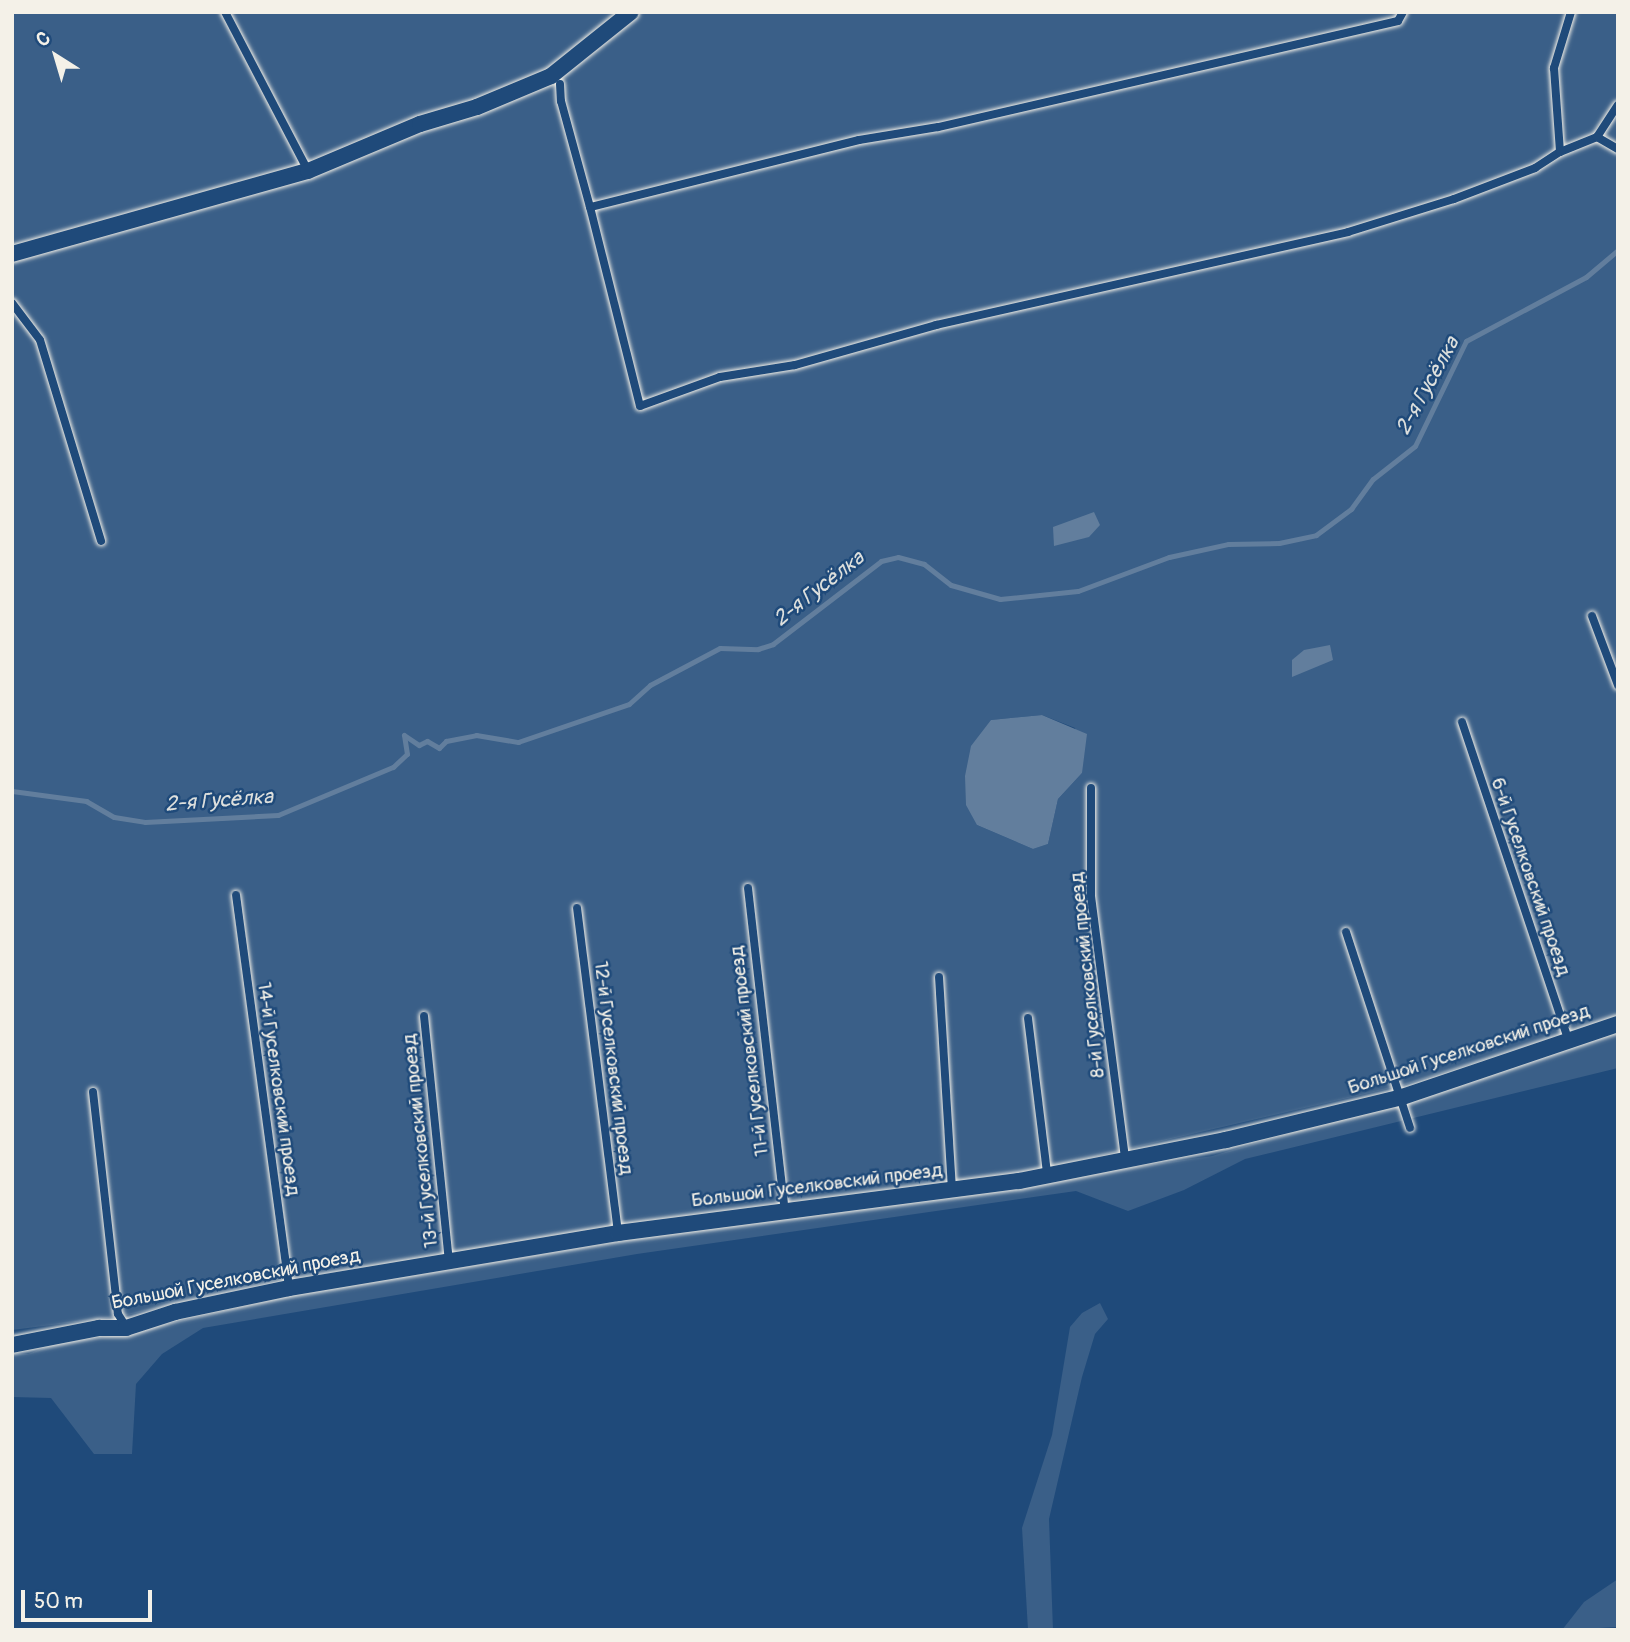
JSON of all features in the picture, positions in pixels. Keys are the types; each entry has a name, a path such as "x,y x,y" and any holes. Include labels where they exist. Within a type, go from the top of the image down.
{"street":[{"path":"12,254 308,171 551,76 631,12"},
{"name":"Большой Гуселковский проезд","path":"12,1345 24,1346 99,1328 126,1328 176,1312 289,1288 618,1233 1019,1181 1047,1173 1226,1140 1402,1097 1618,1024"}],"lane":[{"path":"225,12 308,171"},
{"path":"590,207 859,140 938,127 1398,21 1403,12"},
{"path":"1560,152 1554,68 1571,12"},
{"path":"560,83 561,101 640,406 720,377 795,365 936,325 1348,232 1466,194 1535,168 1560,152 1597,137 1618,105"},
{"path":"1597,137 1618,149"},
{"path":"12,303 40,340 101,541"},
{"path":"1592,616 1618,685"},
{"name":"6-й Гуселковский проезд","path":"1462,722 1569,1042"},
{"name":"8-й Гуселковский проезд","path":"1091,788 1091,896 1125,1159"},
{"name":"11-й Гуселковский проезд","path":"748,888 785,1211"},
{"name":"14-й Гуселковский проезд","path":"236,895 289,1288"},
{"name":"12-й Гуселковский проезд","path":"577,908 618,1233"},
{"path":"1346,932 1410,1128"},
{"path":"939,977 952,1190"},
{"name":"13-й Гуселковский проезд","path":"424,1016 449,1262"},
{"path":"1028,1018 1047,1173"},
{"path":"93,1092 118,1314 126,1328"}],"shaded area":[{"path":"12,12 1618,12 1618,1017 1404,1085 1020,1174 441,1255 275,1281 123,1316 12,1330","holes":["1042,715 1075,728 1082,773 1058,799 1048,844 1033,849 977,825 991,720"]},
{"path":"1094,512 1100,525 1089,537 1054,546 1053,527"},
{"path":"1330,645 1333,660 1292,677 1292,660 1304,650"},
{"path":"1042,715 1087,734 1082,773 1058,799 1048,844 1033,849 977,825 966,805 965,776 971,746 991,720"},
{"path":"1618,1028 1618,1068 1245,1159 1184,1190 1128,1211 1076,1191 637,1254 203,1328 162,1354 136,1384 132,1454 94,1454 51,1398 12,1397 12,1353 28,1354 55,1344 119,1335 294,1295 703,1228 1212,1156 1377,1108"},
{"path":"1100,1303 1108,1319 1095,1334 1082,1377 1049,1519 1053,1630 1028,1630 1022,1528 1052,1435 1070,1327 1082,1313"},
{"path":"1618,1579 1618,1627 1562,1630 1584,1602"}],"waterway":[{"name":"2-я Гусёлка","path":"12,791 86,801 114,817 145,822 278,815 393,767 407,754 404,735 419,745 427,741 439,748 446,741 476,735 518,742 629,704 650,685 720,648 758,649 773,644 881,561 898,557 924,564 951,585 1000,599 1078,591 1169,557 1228,544 1279,543 1316,535 1351,509 1373,479 1415,446 1466,341 1586,277 1618,250"}]}
